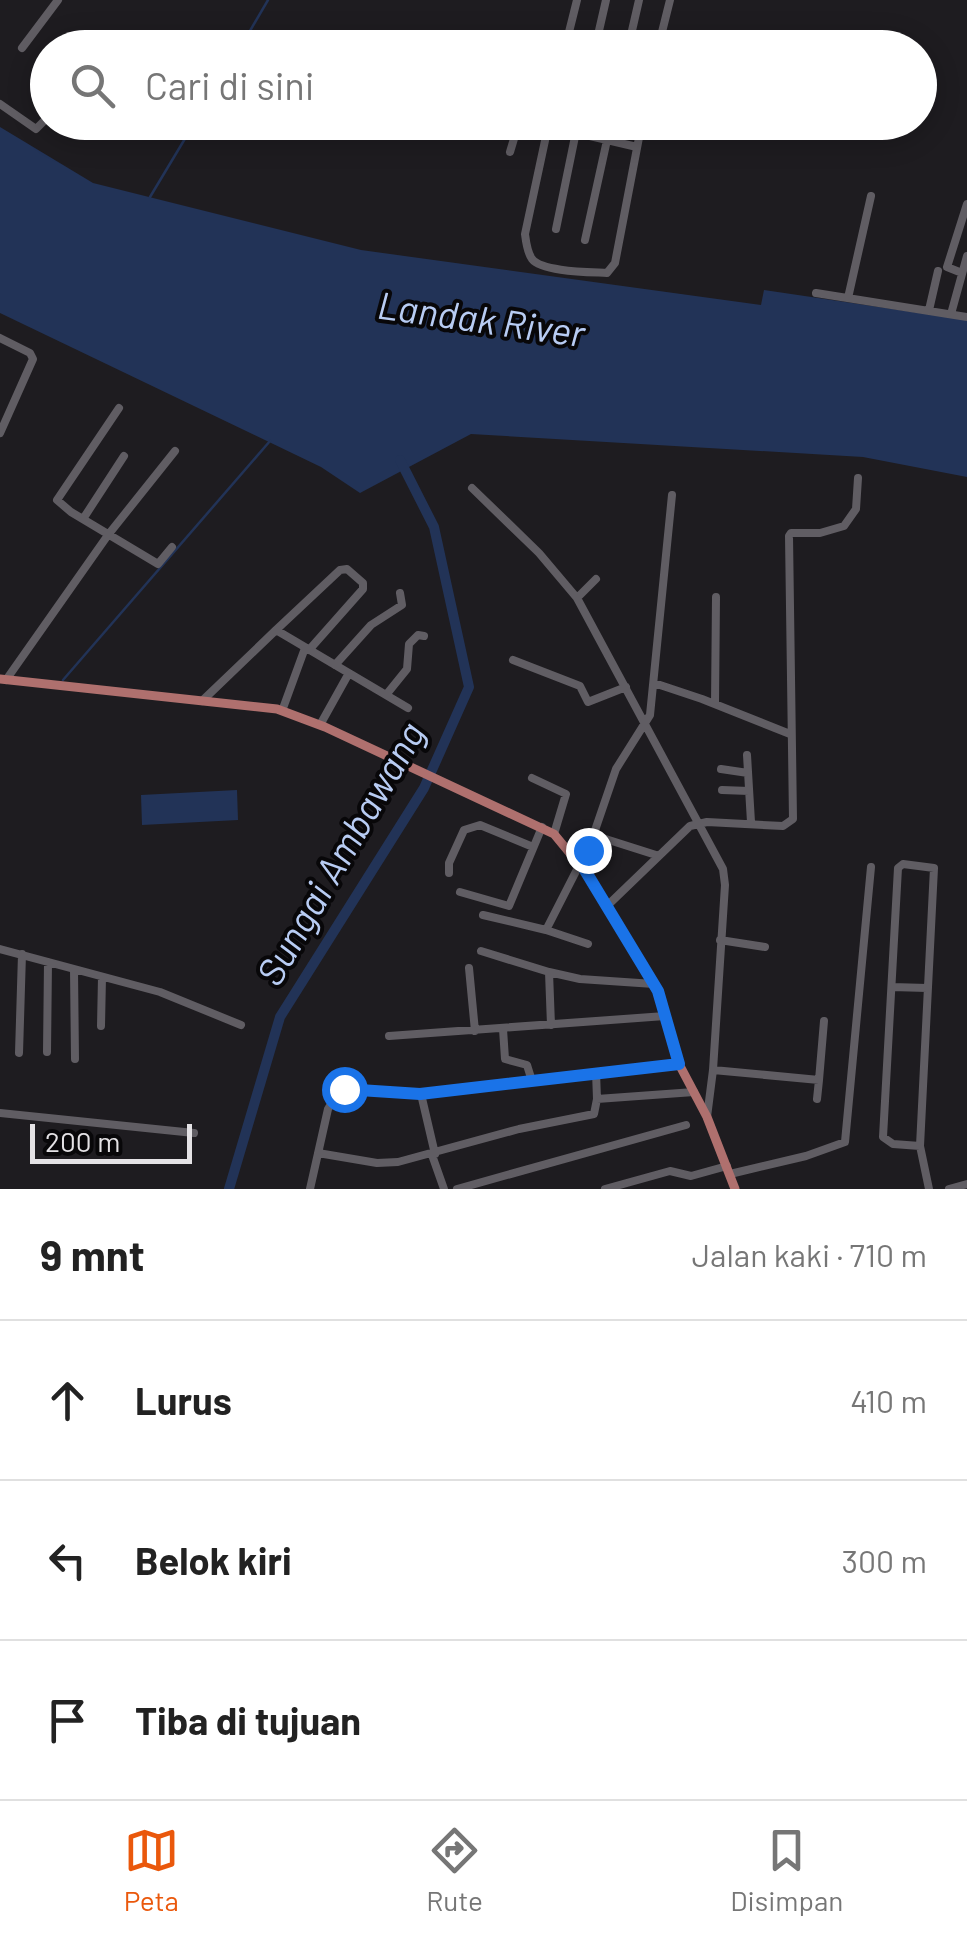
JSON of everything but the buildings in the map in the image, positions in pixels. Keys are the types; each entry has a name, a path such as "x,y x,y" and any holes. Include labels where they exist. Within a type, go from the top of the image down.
{"main road":[{"path":"3,680 282,711 554,834 580,862 654,984 679,1064 707,1118 736,1189"}],"street":[{"path":"36,30 58,0"},
{"path":"569,30 577,0"},
{"path":"601,30 606,0"},
{"path":"632,30 639,0"},
{"path":"662,30 670,0"},
{"path":"22,48 30,37"},
{"path":"0,104 30,125"},
{"path":"510,152 514,140"},
{"path":"545,140 525,234 532,258 542,265 570,271 612,271 638,140"},
{"path":"556,229 575,140"},
{"path":"585,240 607,140 637,146"},
{"path":"848,298 871,196"},
{"path":"962,273 947,268 967,204"},
{"path":"952,314 967,256"},
{"path":"929,310 938,270"},
{"path":"816,293 967,317"},
{"path":"0,338 30,353 33,359 0,433"},
{"path":"119,408 56,498 62,507 158,564 172,547"},
{"path":"3,680 108,535 175,451"},
{"path":"83,519 124,456"},
{"path":"608,905 683,830 699,822 783,826 792,819 790,536 844,526 856,509 858,478"},
{"path":"472,488 539,553 576,598 725,876 707,1118"},
{"path":"546,930 593,835 616,769 650,716 672,496"},
{"path":"202,701 340,570 347,569 363,583 364,589 307,649 282,711"},
{"path":"576,598 596,579"},
{"path":"335,665 371,625 402,605 400,593"},
{"path":"715,704 716,597"},
{"path":"276,630 408,708"},
{"path":"386,695 407,669 411,641 418,634 424,636"},
{"path":"513,660 580,686 588,702 626,688"},
{"path":"320,725 349,673"},
{"path":"654,684 790,734"},
{"path":"747,755 751,822"},
{"path":"721,769 748,774"},
{"path":"532,778 566,794 554,834"},
{"path":"722,790 749,791"},
{"path":"449,873 449,863 464,830 480,825 533,847"},
{"path":"460,892 509,906 542,827"},
{"path":"593,835 656,855"},
{"path":"920,1146 893,1144 884,1137 898,868 903,864 934,868 920,1146 929,1189"},
{"path":"606,1189 670,1171 692,1176 806,1156 845,1142 871,867"},
{"path":"483,915 588,944"},
{"path":"720,940 765,947"},
{"path":"0,948 176,997 241,1025"},
{"path":"481,951 580,978 654,984"},
{"path":"20,1053 22,954"},
{"path":"47,1052 48,962"},
{"path":"469,968 474,1031"},
{"path":"74,970 75,1059"},
{"path":"549,972 551,1024"},
{"path":"101,1026 102,977"},
{"path":"892,987 927,988"},
{"path":"389,1036 664,1016"},
{"path":"817,1098 824,1021"},
{"path":"503,1029 505,1059 527,1065 532,1080"},
{"path":"310,1189 328,1109 340,1089 420,1094 679,1064"},
{"path":"713,1070 819,1080"},
{"path":"318,1153 384,1163 594,1114 596,1072"},
{"path":"597,1099 694,1092"},
{"path":"420,1094 444,1189"},
{"path":"0,1113 194,1133"},
{"path":"457,1189 686,1125"},
{"path":"949,1189 967,1184"}],"water":[{"name":"Landak River","path":"0,127 93,183 361,250 761,305 764,290 967,320 967,477 863,457 471,434 360,493 321,467 0,313"},
{"path":"237,790 238,820 142,825 141,795"}],"waterway":[{"path":"250,30 268,0"},
{"path":"150,197 184,140"},
{"path":"63,680 270,441"},
{"name":"Sungai Ambawang","path":"229,1189 280,1017 424,788 469,687 434,527 400,460"}],"route":[{"path":"344,1089 420,1094 679,1064 658,991 580,862 588,850"}]}
